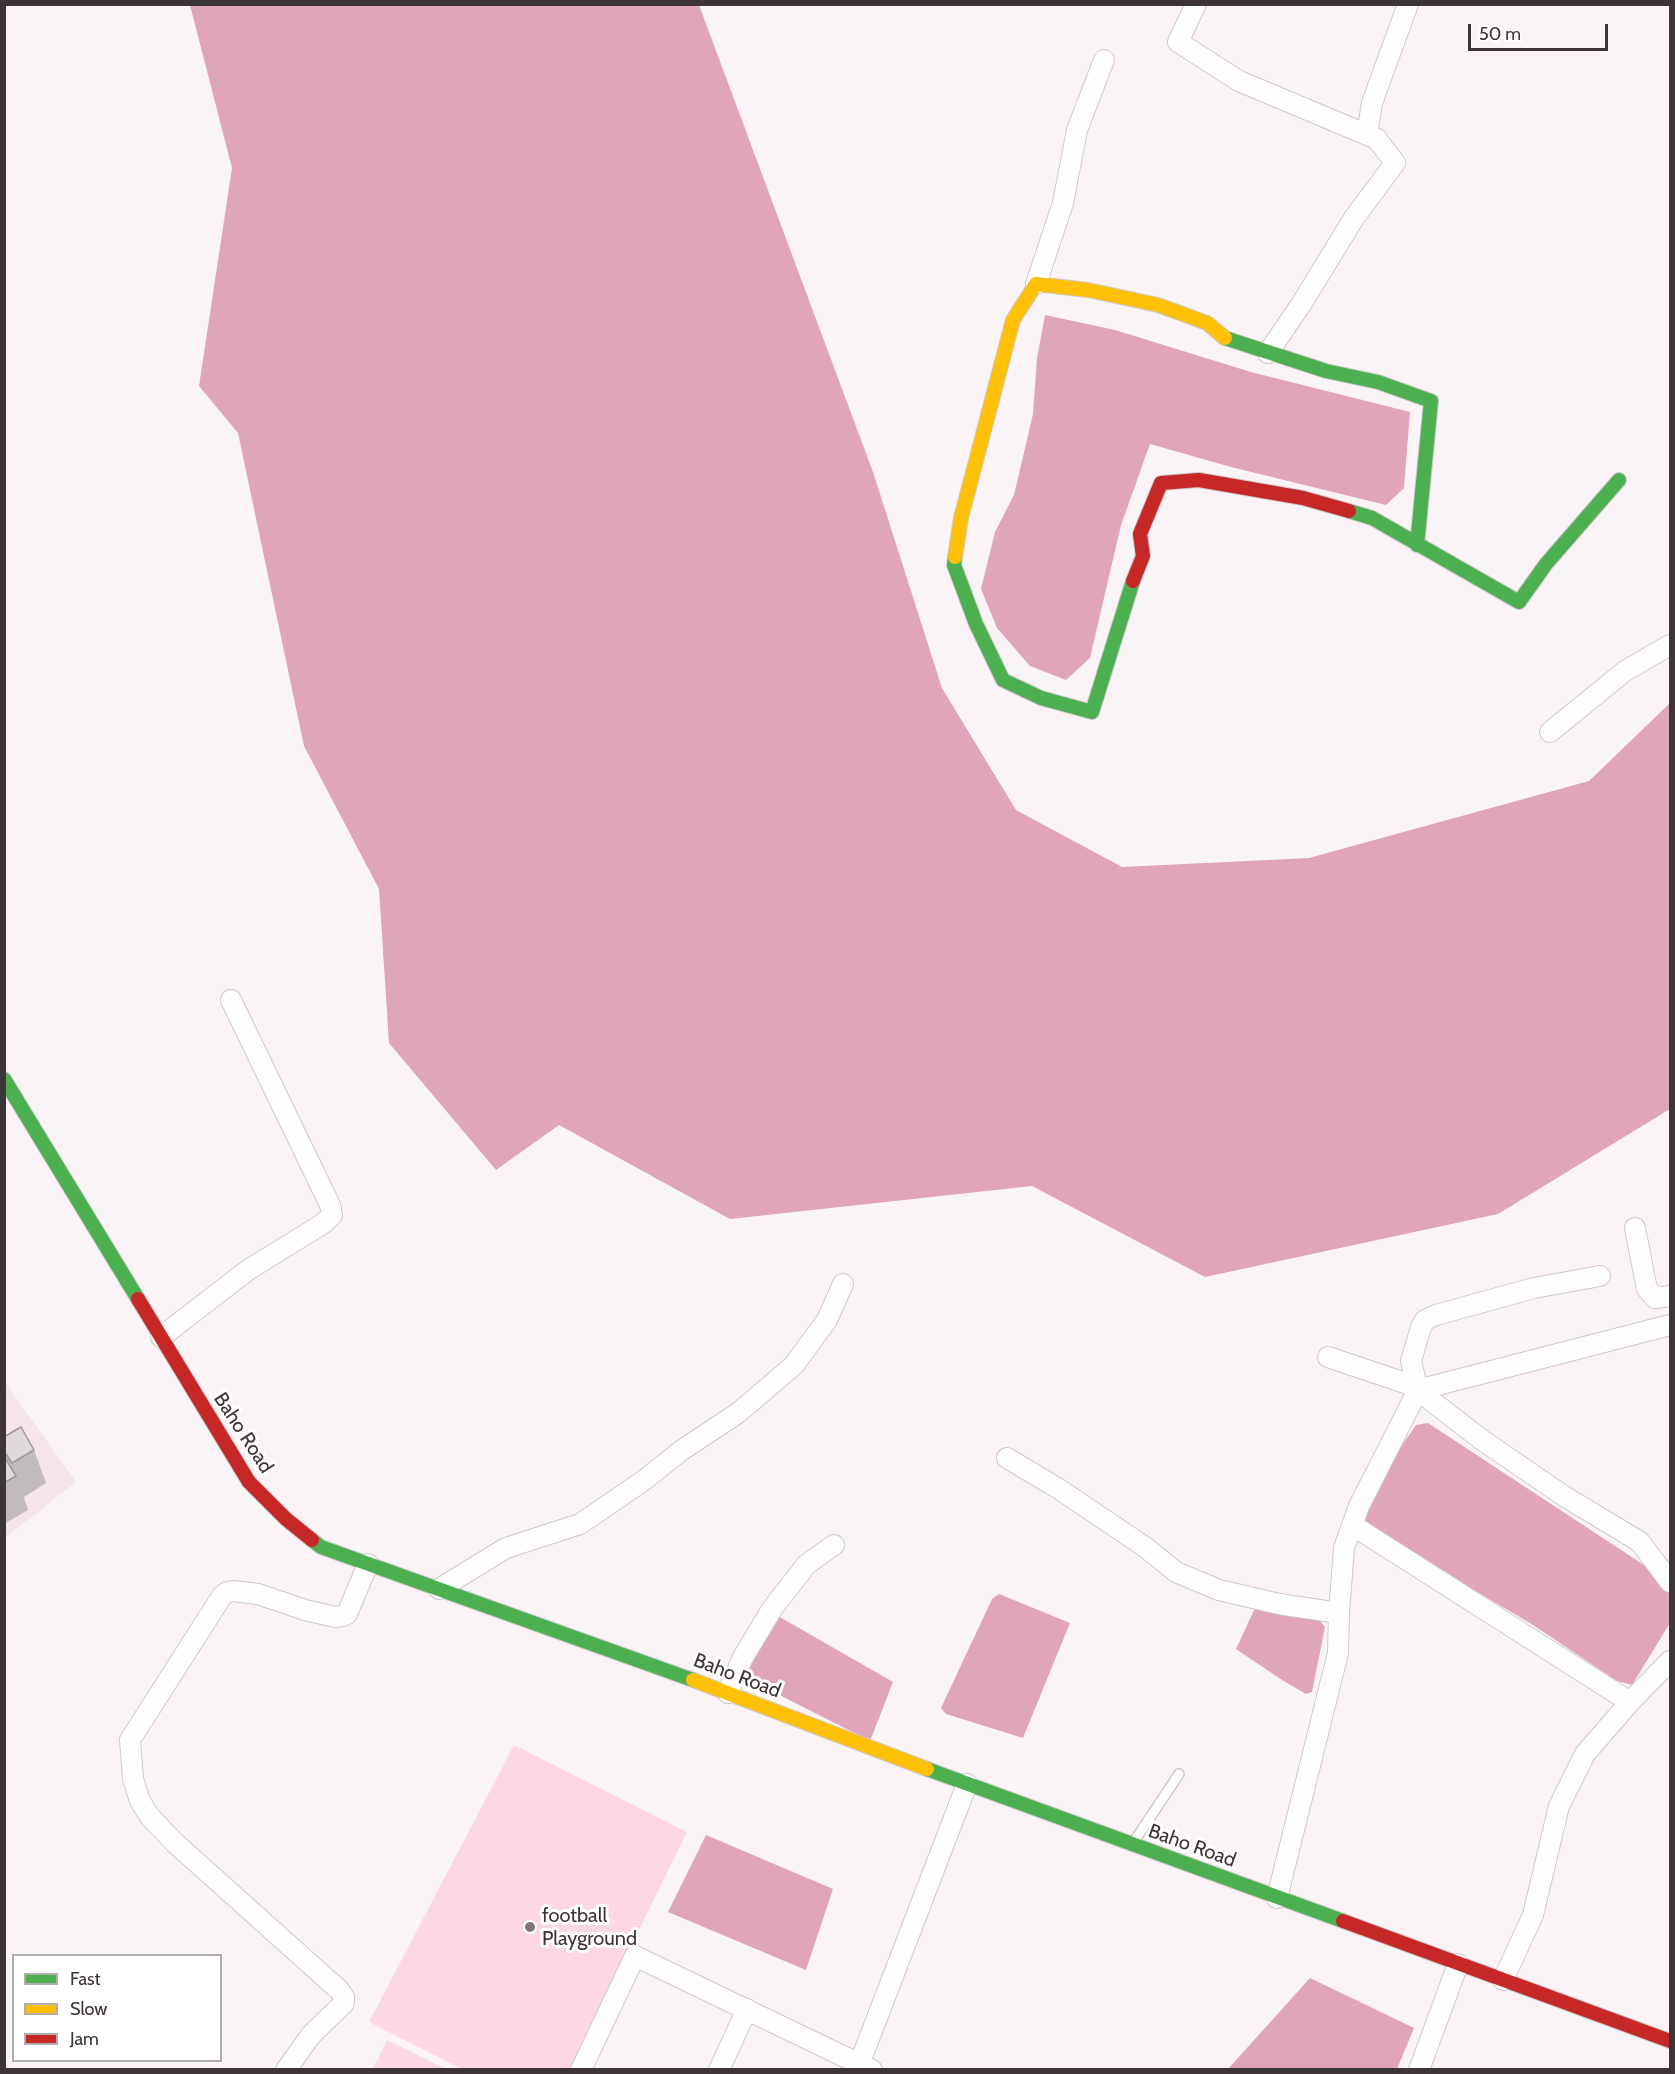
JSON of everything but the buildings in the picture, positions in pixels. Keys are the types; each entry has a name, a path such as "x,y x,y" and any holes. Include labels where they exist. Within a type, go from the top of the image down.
{"street":[{"path":"1196,4 1178,42 1239,81 1377,139 1395,163 1354,218 1302,303 1268,353"},
{"path":"1367,135 1372,103 1408,4"},
{"path":"1104,60 1077,130 1064,203 1036,284 1013,320 961,518 954,565 976,624 1003,680 1041,698 1092,712 1132,582 1143,556 1140,534 1161,483 1198,480 1303,498 1372,518 1519,602 1546,564 1619,480"},
{"path":"1036,284 1088,290 1158,305 1207,323 1226,339 1326,371 1378,382 1431,401 1417,545"},
{"path":"1550,732 1625,671 1671,645"},
{"path":"161,1337 248,1270 324,1223 332,1215 330,1205 231,1000"},
{"name":"Baho Road","path":"4,1079 249,1482 286,1519 321,1547 728,1693 1132,1845 1671,2041"},
{"path":"1635,1228 1647,1289 1655,1298 1671,1296"},
{"path":"1277,1898 1338,1653 1344,1548 1359,1506 1418,1390 1411,1361 1420,1327 1425,1320 1436,1315 1534,1288 1600,1276"},
{"path":"439,1589 506,1548 580,1524 643,1481 682,1450 738,1413 794,1365 827,1320 843,1284"},
{"path":"1418,1390 1671,1325"},
{"path":"1328,1357 1411,1385 1482,1440 1564,1496 1640,1542 1671,1582"},
{"path":"1007,1458 1059,1489 1145,1547 1176,1572 1219,1590 1279,1604 1339,1613"},
{"path":"1352,1525 1630,1702"},
{"path":"728,1693 742,1659 772,1609 807,1564 834,1545"},
{"path":"286,2070 311,2035 344,2004 344,1997 339,1990 175,1843 150,1817 140,1801 133,1779 130,1740 222,1596 227,1592 258,1594 304,1610 335,1617 343,1616 347,1614 368,1564"},
{"path":"1503,1980 1533,1915 1559,1806 1585,1754 1630,1702 1662,1679 1671,1661"},
{"path":"581,2070 635,1956 863,2067 967,1784"},
{"path":"1419,2070 1458,1964"},
{"path":"719,2070 747,2009"}],"lane":[{"path":"1132,1845 1179,1774"}],"shaded area":[{"path":"190,5 699,5 873,472 942,688 1016,810 1122,867 1309,858 1589,781 1670,703 1670,1109 1498,1214 1205,1277 1032,1186 730,1219 559,1125 496,1170 389,1043 379,889 304,746 238,433 199,386 232,168"},
{"path":"1045,315 1115,330 1251,372 1410,412 1404,488 1386,505 1231,467 1150,444 1121,525 1090,658 1066,680 1030,666 997,628 981,589 995,532 1014,495 1033,414 1037,358"},
{"path":"4,1381 76,1482 5,1538 4,1538"},
{"path":"1428,1423 1653,1571 1670,1587 1670,1623 1632,1685 1617,1681 1533,1625 1383,1536 1361,1517 1359,1506 1416,1425"},
{"path":"999,1594 1070,1623 1023,1738 946,1714 941,1708 992,1599"},
{"path":"1256,1606 1318,1618 1325,1627 1312,1692 1306,1694 1236,1649"},
{"path":"778,1616 893,1682 870,1741 744,1677 749,1662"},
{"name":"football Playground","path":"514,1745 687,1832 571,2069 462,2069 369,2022"},
{"path":"706,1835 833,1889 806,1970 668,1912"},
{"path":"1310,1978 1414,2028 1397,2069 1228,2069"},
{"path":"387,2040 446,2069 373,2069"}],"traffic: fast":[{"path":"1225,338 1326,371 1378,382 1431,401 1417,545"},
{"path":"1349,511 1372,518 1519,602 1546,564 1619,480"},
{"path":"955,557 954,565 976,624 1003,680 1041,698 1092,712 1133,581"},
{"path":"4,1079 138,1299"},
{"path":"312,1540 321,1547 693,1680"},
{"path":"927,1769 1343,1921"}],"traffic: slow":[{"path":"955,557 961,518 1013,320 1036,284 1088,290 1158,305 1207,323 1225,338"},
{"path":"693,1680 927,1769"}],"traffic: jam":[{"path":"1133,581 1143,556 1140,534 1161,483 1199,480 1303,498 1349,511"},
{"path":"138,1299 249,1482 286,1519 312,1540"},
{"path":"1343,1921 1670,2041"}],"place":[{"name":"football Playground","path":"530,1927"}]}
